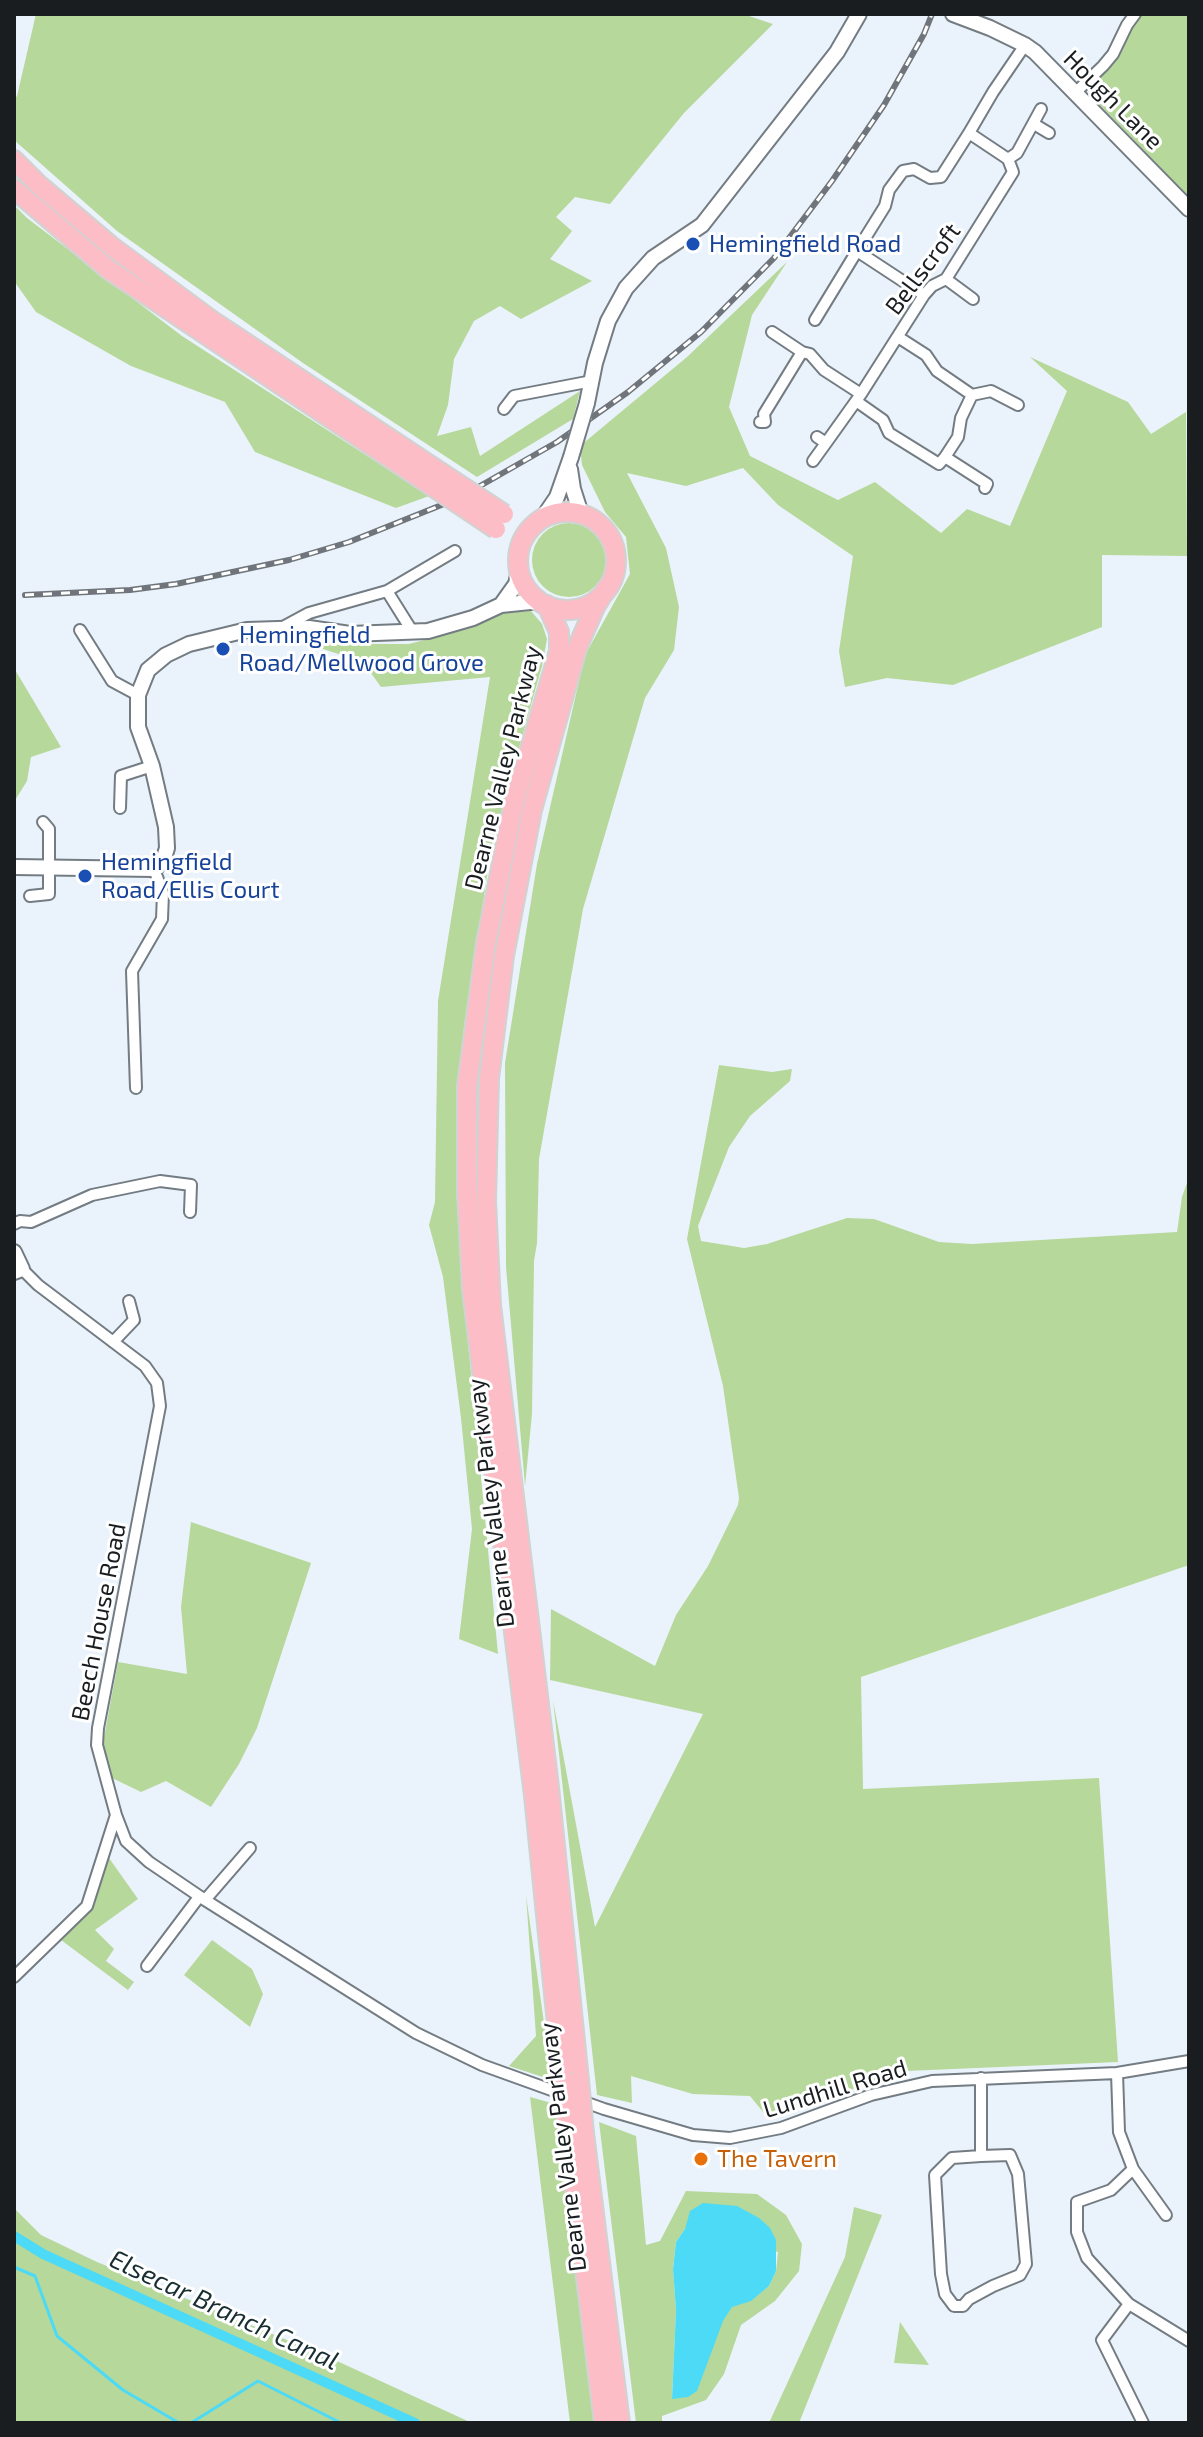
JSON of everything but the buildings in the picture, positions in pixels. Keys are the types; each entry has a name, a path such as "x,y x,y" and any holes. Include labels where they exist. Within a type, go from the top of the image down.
{"highway":[{"path":"14,160 111,246 427,473"},
{"path":"14,189 108,269 500,522 527,588 543,603 568,609 579,608 590,604 606,589 615,568 613,544 600,525 581,514 561,512 539,521 500,522"},
{"path":"519,568 522,543 539,521"},
{"name":"Dearne Valley Parkway","path":"570,2076 549,1787 491,1305 486,1201 489,1079 504,956 526,839 577,648 590,616 606,589"},
{"name":"Dearne Valley Parkway","path":"543,603 559,632 559,651 514,803 486,943 467,1086 467,1192 472,1289 570,2076 604,2423"},
{"name":"Dearne Valley Parkway","path":"576,2132 620,2423"}],"street":[{"path":"539,521 557,497 571,459 608,321 626,288 653,258 702,225 837,52 859,14"},
{"name":"Hough Lane","path":"953,14 1025,45 1189,209"},
{"path":"1117,14 1127,25"},
{"path":"1075,93 1113,54 1135,14"},
{"path":"815,320 903,171 914,169 930,178 941,177 1025,45"},
{"path":"969,133 1008,159 1017,153 1041,109"},
{"path":"1034,124 1049,133"},
{"name":"Bellscroft","path":"813,461 821,440 858,397 924,295 932,286 946,279 1013,172 1008,159"},
{"path":"857,251 924,295"},
{"path":"946,279 973,299"},
{"path":"772,332 810,354 824,370 883,420 889,433 939,464 958,437 961,418 972,395"},
{"path":"898,337 926,355 937,371 972,395 991,391 1018,405"},
{"path":"760,422 765,422 764,414 802,352"},
{"path":"504,409 514,396 592,381"},
{"path":"945,457 987,484 985,488"},
{"path":"571,459 573,489 581,514"},
{"path":"283,627 309,613 387,591 455,551"},
{"path":"501,605 516,584 519,568"},
{"path":"387,591 412,631"},
{"path":"14,867 154,869 163,861 167,848 166,827 152,766 138,727 138,695 148,670 166,655 189,644 283,627 350,634 428,631 473,618 501,605 543,603"},
{"path":"80,630 112,681 138,695"},
{"path":"120,808 121,776 152,766"},
{"path":"30,896 49,894 49,829 43,822"},
{"path":"136,1088 132,971 162,919 163,893 154,869"},
{"path":"14,1224 31,1222 92,1195 160,1181 191,1185 190,1212"},
{"path":"14,1252 18,1270"},
{"name":"Beech House Road","path":"18,1270 145,1366 157,1383 160,1406 98,1728 97,1745 126,1841 149,1862 202,1898 416,2033 482,2065 547,2089"},
{"path":"113,1342 134,1320 129,1301"},
{"path":"14,1977 87,1906 116,1815"},
{"path":"147,1966 202,1898 250,1848"},
{"name":"Lundhill Road","path":"547,2089 693,2135 730,2138 781,2128 871,2095 932,2081 1117,2073 1189,2061"},
{"path":"1117,2073 1119,2132 1133,2169 1166,2215"},
{"path":"981,2078 981,2156"},
{"path":"1010,2155 1018,2174 1026,2264 1020,2275 969,2299 963,2306 954,2306 945,2294 941,2274 935,2175 952,2158 981,2156 1010,2155"},
{"path":"1133,2169 1111,2190 1077,2202 1077,2232 1087,2258 1129,2304 1189,2341"},
{"path":"1129,2304 1102,2340 1143,2423"}],"green space":[{"path":"36,14 743,14 773,24 684,113 610,204 575,197 556,217 572,231 550,259 592,281 521,319 500,306 474,321 454,359 448,405 437,436 471,427 480,456 580,391 573,419 477,477 303,363 117,231 14,140 14,99"},
{"path":"1142,14 1189,14 1189,197 1095,100 1089,90 1118,56"},
{"path":"14,205 182,336 429,496 396,508 255,452 225,402 131,366 36,312 14,281"},
{"path":"787,262 752,315 729,407 750,456 838,500 875,482 941,533 967,509 1010,526 1067,391 1030,357 1128,402 1151,434 1186,412 1187,556 1102,555 1102,627 953,685 887,678 845,687 839,651 853,556 778,505 743,468 686,486 627,473 666,548 679,607 674,650 645,698 583,909 539,1159 532,1414 525,1486 506,1267 505,1063 537,864 585,655 630,574 626,537 605,512 582,465 580,446 687,357"},
{"path":"569,523 583,526 595,534 603,546 606,560 603,574 595,586 583,594 569,597 555,594 543,586 535,574 532,560 535,546 543,534 555,526"},
{"path":"531,611 542,624 547,639 492,844 464,1027 456,1124 461,1269 498,1654 459,1639 472,1529 443,1277 429,1225 435,1202 438,1001 490,677 381,687 363,662 283,636 364,644 409,644 470,628 502,613"},
{"path":"14,668 61,747 31,757 27,781 14,802"},
{"path":"719,1065 772,1072 792,1069 790,1081 750,1116 729,1147 698,1226 701,1241 744,1248 767,1244 847,1218 874,1219 939,1242 972,1244 1177,1232 1182,1197 1189,1177 1189,1565 861,1677 863,1789 1099,1778 1118,2062 906,2071 768,2118 750,2096 693,2094 631,2076 632,2103 597,2095 553,1700 595,1927 703,1714 550,1680 551,1609 655,1666 676,1615 708,1566 738,1505 723,1386 687,1239"},
{"path":"191,1522 311,1563 257,1728 239,1764 211,1807 166,1781 141,1792 110,1777 103,1743 118,1662 187,1674 181,1607"},
{"path":"109,1858 138,1899 95,1930 114,1949 106,1961 134,1982 128,1990 61,1940 91,1910"},
{"path":"526,1895 552,2080 509,2066 536,2036"},
{"path":"212,1940 252,1969 263,1994 250,2027 184,1975"},
{"path":"530,2097 555,2104 597,2423 570,2423"},
{"path":"599,2122 636,2136 646,2245 660,2241 686,2191 757,2194 786,2215 802,2244 799,2271 775,2301 741,2325 724,2374 706,2400 662,2416 662,2423 636,2423","holes":["685,2229 778,2252 776,2271 769,2286 751,2300 732,2306 672,2399 676,2310 673,2268 676,2242"]},
{"path":"854,2207 882,2215 799,2423 769,2423 845,2257"},
{"path":"14,2208 41,2235 97,2262 326,2356 472,2423 14,2423"},
{"path":"900,2322 929,2365 894,2363"}],"water":[{"path":"703,2203 737,2206 770,2228 776,2240 776,2271 769,2286 751,2301 732,2307 723,2321 697,2391 688,2397 672,2399 676,2242 685,2229 690,2211"}],"waterway":[{"name":"Elsecar Branch Canal","path":"14,2236 43,2254 415,2423"},
{"path":"14,2267 35,2276 57,2336 123,2390 179,2423"},
{"path":"191,2423 258,2381 341,2423"}],"railway":[{"path":"25,595 130,590 176,584 289,560 349,542 459,498 557,442 628,392 701,332 774,258 884,105 932,14"}],"place":[{"name":"Hemingfield Road","path":"693,244"},
{"name":"Hemingfield Road/Mellwood Grove","path":"223,649"},
{"name":"Hemingfield Road/Ellis Court","path":"85,876"},
{"name":"The Tavern","path":"701,2159"}]}
